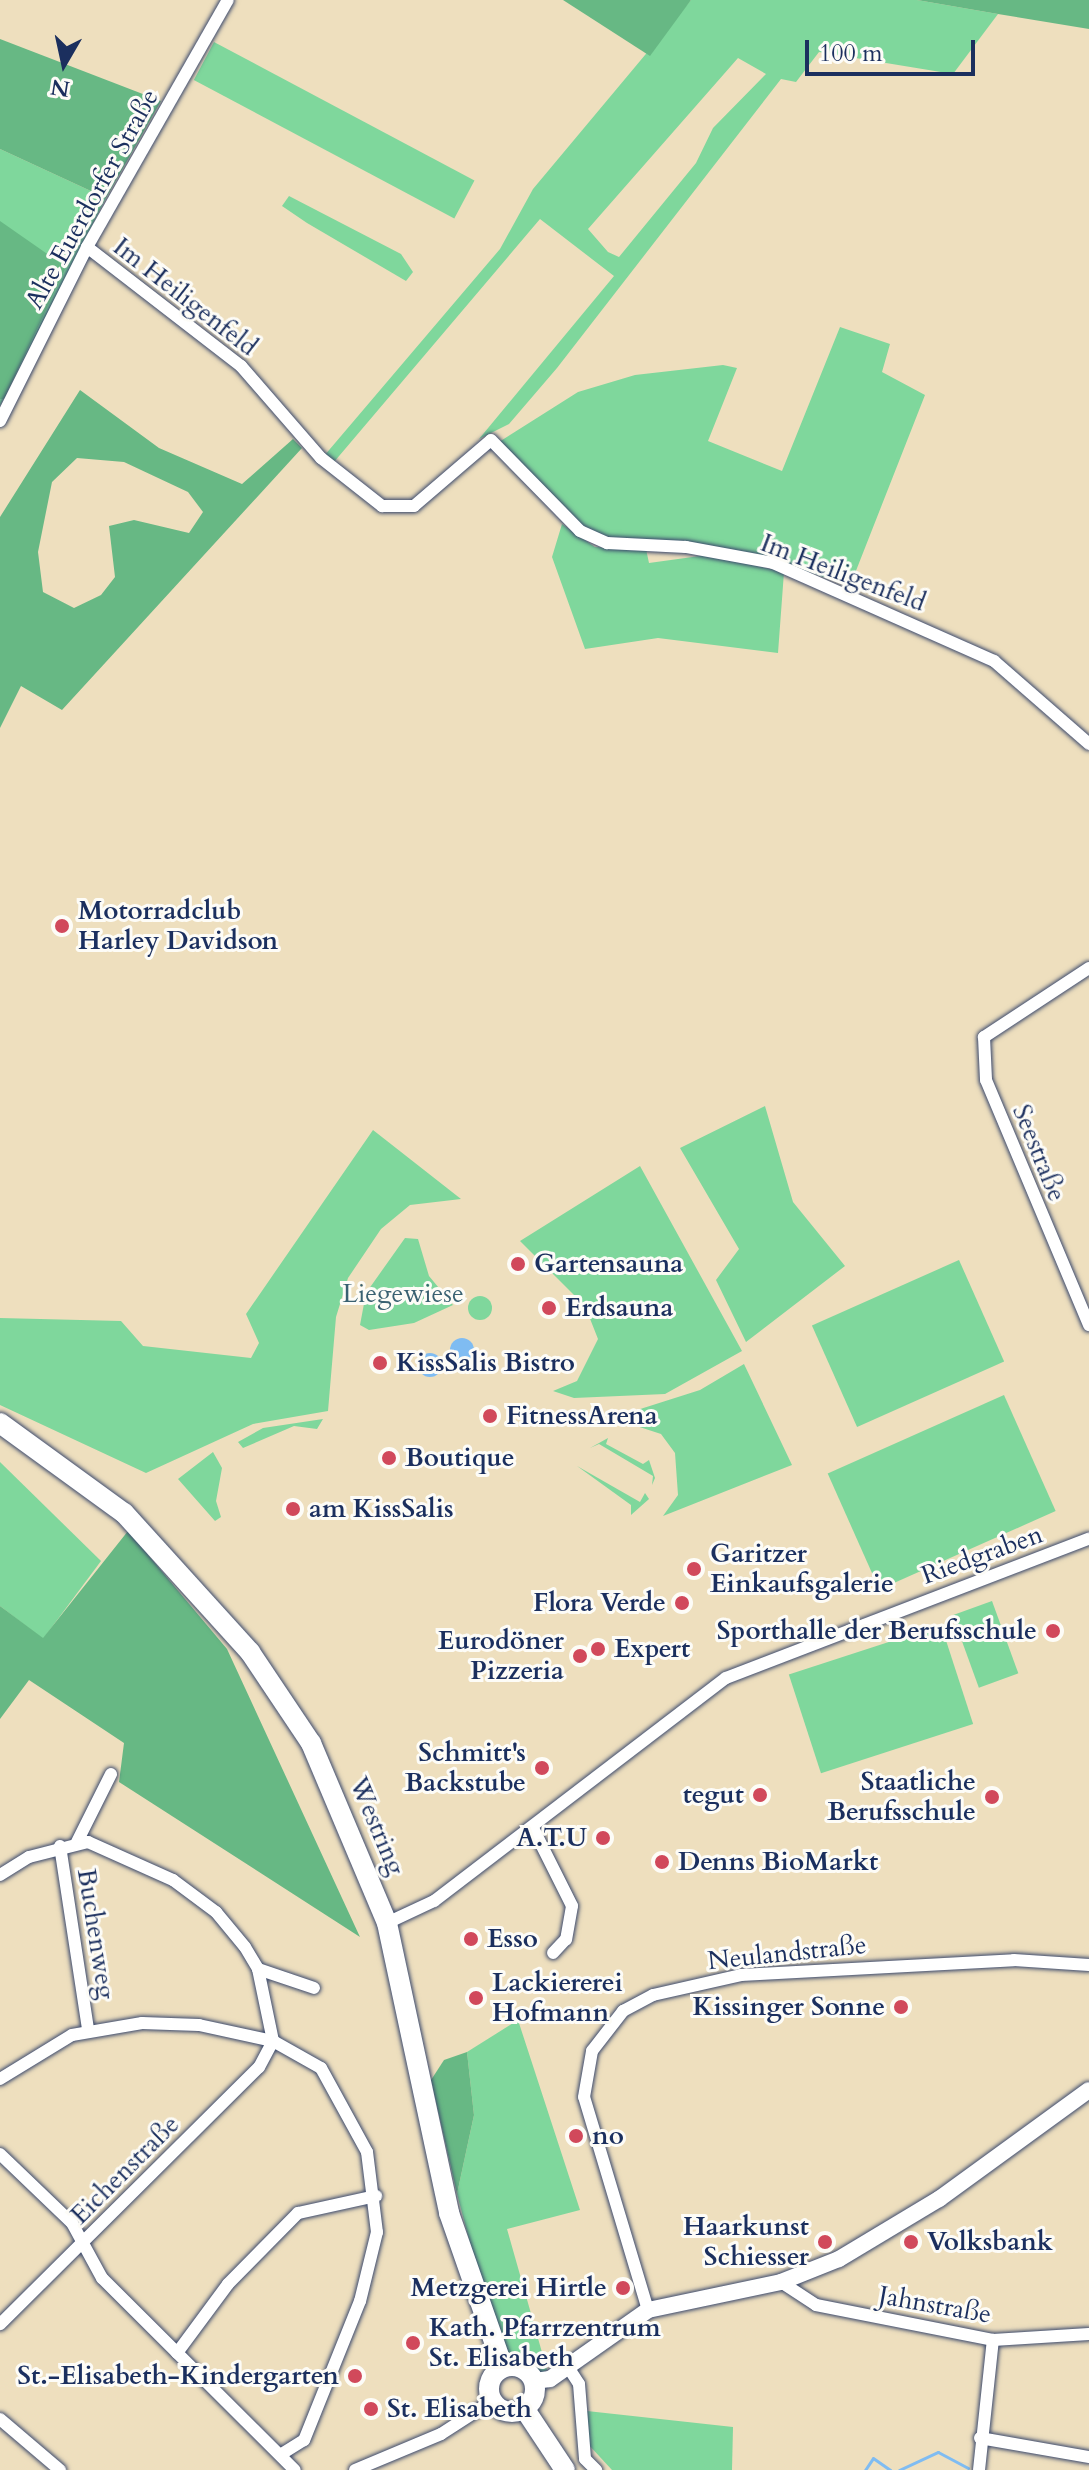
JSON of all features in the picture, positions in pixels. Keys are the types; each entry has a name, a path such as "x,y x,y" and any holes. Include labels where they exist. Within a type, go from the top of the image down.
{"main road":[{"name":"Westring","path":"0,1423 124,1513 250,1652 331,1783 387,1923 449,2213 503,2367"},
{"path":"503,2367 521,2367 534,2381 524,2408 509,2412 492,2401 488,2385 503,2367"},
{"path":"524,2408 565,2470"}],"street":[{"name":"Alte Euerdorfer Straße","path":"0,421 87,247 228,0"},
{"name":"Im Heiligenfeld","path":"87,247 241,366 321,458 382,506 414,506 491,440 580,531 607,543 686,547 773,563 994,661 1089,744"},
{"name":"Seestraße","path":"1089,968 984,1037 986,1080 1089,1325"},
{"name":"Riedgraben","path":"387,1923 470,1874 533,1828 671,1714 742,1670 1089,1539"},
{"name":"Buchenweg","path":"77,1842 111,1774"},
{"path":"533,1828 572,1906 566,1939 553,1953"},
{"path":"0,1875 60,1846 77,1842 132,1858 194,1893 231,1927 258,1969 273,2041"},
{"name":"Buchenweg","path":"60,1846 88,2029"},
{"name":"Neulandstraße","path":"648,2310 584,2097 592,2051 623,2011 653,1995 741,1975 1014,1960 1089,1965"},
{"path":"258,1969 314,1988"},
{"path":"0,2079 38,2050 88,2029 199,2025 273,2041 321,2068 367,2152 376,2196 377,2232 360,2301 304,2440 283,2453"},
{"name":"Eichenstraße","path":"0,2324 259,2067 273,2041"},
{"path":"534,2381 568,2367 648,2310 781,2282 839,2259 939,2199 1089,2090"},
{"path":"0,2154 57,2206 102,2278 283,2453 295,2470"},
{"path":"177,2353 228,2284 298,2213 376,2196"},
{"name":"Jahnstraße","path":"781,2282 816,2305 993,2340 1089,2334"},
{"path":"979,2465 993,2340"},
{"path":"568,2367 579,2384 585,2459 596,2470"},
{"path":"355,2470 441,2434 492,2401"},
{"path":"0,2419 60,2470"},
{"path":"980,2438 1089,2457"}],"green space":[{"path":"563,0 691,0 650,56"},
{"path":"691,0 917,0 998,14 953,74 819,52 796,82 781,79 557,368 509,424 479,439 614,276 540,219 334,462 324,456 500,249 533,189","holes":["738,58 766,74 713,128 696,163 619,257 608,252 588,229"]},
{"path":"917,0 1089,0 1089,29 998,14"},
{"path":"0,39 161,101 106,198 0,149"},
{"path":"214,42 474,180 454,218 194,80"},
{"path":"0,149 106,198 0,406"},
{"path":"289,196 401,254 413,272 406,281 307,223 282,206"},
{"path":"0,221 66,267 4,399 0,399"},
{"path":"840,327 890,344 882,372 925,395 850,586 752,553 608,539 575,523 499,442 578,392 635,375 723,365 737,368 708,441 782,471"},
{"path":"80,390 159,448 242,484 293,439 302,448 62,710 21,686 0,728 0,517","holes":["77,458 124,462 188,492 203,512 189,533 134,520 109,526 115,577 101,595 74,608 43,592 38,552 52,482"]},
{"path":"562,524 595,547 646,549 649,563 707,555 784,572 778,653 658,638 585,649 552,557"},
{"path":"765,1106 793,1202 845,1266 746,1342 716,1280 739,1249 680,1148"},
{"path":"373,1130 461,1199 410,1205 381,1229 348,1278 336,1317 328,1411 253,1424 146,1473 0,1405 0,1318 121,1321 143,1346 251,1358 259,1343 246,1314"},
{"path":"640,1166 742,1351 665,1394 574,1398 553,1391 577,1381 598,1339 585,1306 520,1241"},
{"name":"Liegewiese","path":"405,1238 418,1239 429,1276 453,1305 414,1323 369,1330 360,1325 366,1293"},
{"path":"959,1260 1004,1361 857,1427 812,1325"},
{"name":"Liegewiese","path":"480,1296 491,1303 492,1308 485,1319 480,1320 469,1313 468,1308 475,1297"},
{"path":"744,1364 792,1465 663,1516 678,1495 675,1453 661,1434 612,1418 700,1390"},
{"path":"1004,1395 1056,1511 879,1590 828,1474"},
{"path":"323,1419 317,1429 294,1426 243,1448 238,1442 263,1428"},
{"path":"608,1438 606,1444 643,1464 649,1460 655,1478 652,1485 653,1476 599,1444 590,1448"},
{"path":"213,1452 222,1468 216,1501 221,1517 215,1521 178,1479"},
{"path":"0,1462 101,1561 43,1639 0,1606"},
{"path":"577,1466 640,1502 645,1493 649,1499 631,1515 631,1505"},
{"path":"128,1531 227,1649 360,1937 119,1782 124,1743 29,1680 0,1719 0,1606 43,1638"},
{"path":"992,1601 1018,1673 979,1688 953,1615"},
{"path":"941,1625 973,1724 821,1773 789,1674"},
{"path":"518,2020 580,2210 507,2229 547,2370 532,2377 513,2368 490,2318 457,2194 474,2115 467,2052"},
{"path":"467,2052 474,2115 457,2194 431,2080 444,2060"},
{"path":"587,2411 733,2427 732,2470 612,2470 587,2443"}],"water":[{"path":"462,1338 473,1345 474,1350 467,1361 462,1362 451,1355 450,1350 457,1339"},
{"path":"430,1353 439,1356 442,1365 439,1374 430,1377 421,1374 418,1365 421,1356"}],"waterway":[{"path":"899,2470 938,2452 968,2468"},
{"path":"865,2470 873,2458 890,2470"}],"place":[{"name":"Motorradclub Harley Davidson","path":"62,926"},
{"name":"Gartensauna","path":"518,1264"},
{"name":"Erdsauna","path":"549,1308"},
{"name":"KissSalis Bistro","path":"380,1363"},
{"name":"FitnessArena","path":"490,1416"},
{"name":"Boutique","path":"389,1458"},
{"name":"am KissSalis","path":"293,1509"},
{"name":"Garitzer Einkaufsgalerie","path":"694,1569"},
{"name":"Flora Verde","path":"682,1603"},
{"name":"Sporthalle der Berufsschule","path":"1053,1631"},
{"name":"Expert","path":"598,1649"},
{"name":"Eurodöner Pizzeria","path":"580,1656"},
{"name":"Schmitt's Backstube","path":"542,1768"},
{"name":"tegut","path":"760,1795"},
{"name":"Staatliche Berufsschule","path":"992,1797"},
{"name":"A.T.U","path":"603,1838"},
{"name":"Denns BioMarkt","path":"662,1862"},
{"name":"Esso","path":"471,1939"},
{"name":"Lackiererei Hofmann","path":"476,1998"},
{"name":"Kissinger Sonne","path":"901,2007"},
{"name":"no","path":"576,2136"},
{"name":"Haarkunst Schiesser","path":"825,2242"},
{"name":"Volksbank","path":"911,2242"},
{"name":"Metzgerei Hirtle","path":"623,2288"},
{"name":"Kath. Pfarrzentrum St. Elisabeth","path":"413,2343"},
{"name":"St.-Elisabeth-Kindergarten","path":"355,2376"},
{"name":"St. Elisabeth","path":"371,2409"}]}
